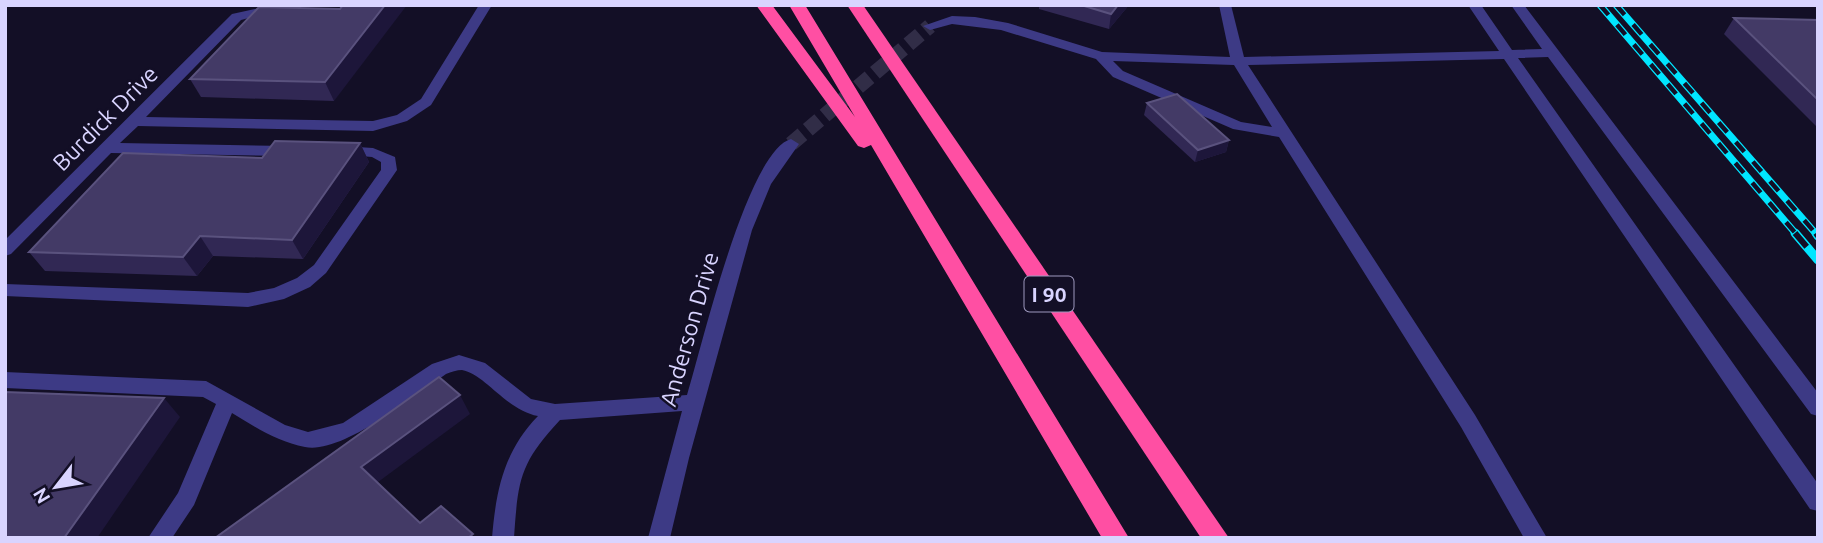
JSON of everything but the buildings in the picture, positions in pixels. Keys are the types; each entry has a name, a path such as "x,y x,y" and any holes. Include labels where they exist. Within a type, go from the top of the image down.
{"highway":[{"path":"764,5 941,250"},
{"path":"797,5 941,250 1116,538"},
{"name":"I 90","path":"855,5 1216,538"}],"street":[{"name":"Burdick Drive","path":"5,250 237,17 293,5"},
{"path":"134,121 373,126 402,118 426,102 485,5"},
{"path":"1225,5 1238,61 1468,421 1536,538"},
{"path":"1474,5 1818,502"},
{"path":"1517,5 1818,408"},
{"path":"930,26 960,12 1101,56 1282,62 1552,53"},
{"path":"1101,56 1118,74 1238,126 1284,133"},
{"name":"Anderson Drive","path":"659,538 666,504 734,261 772,164 791,144"},
{"path":"107,148 304,151"},
{"path":"5,290 248,300 281,295 310,279 320,269 389,170 389,160 374,152 330,151"},
{"path":"5,380 206,389 279,431 308,440 349,430 439,369 459,362 478,368 526,406 555,412 694,402"},
{"path":"159,538 186,498 227,401"},
{"path":"503,538 514,469 526,442 555,412"}],"tunnel":[{"path":"791,144 930,26"}],"railway":[{"path":"1600,5 1797,235"},
{"path":"1616,5 1817,235"},
{"path":"1795,233 1818,260"}]}
